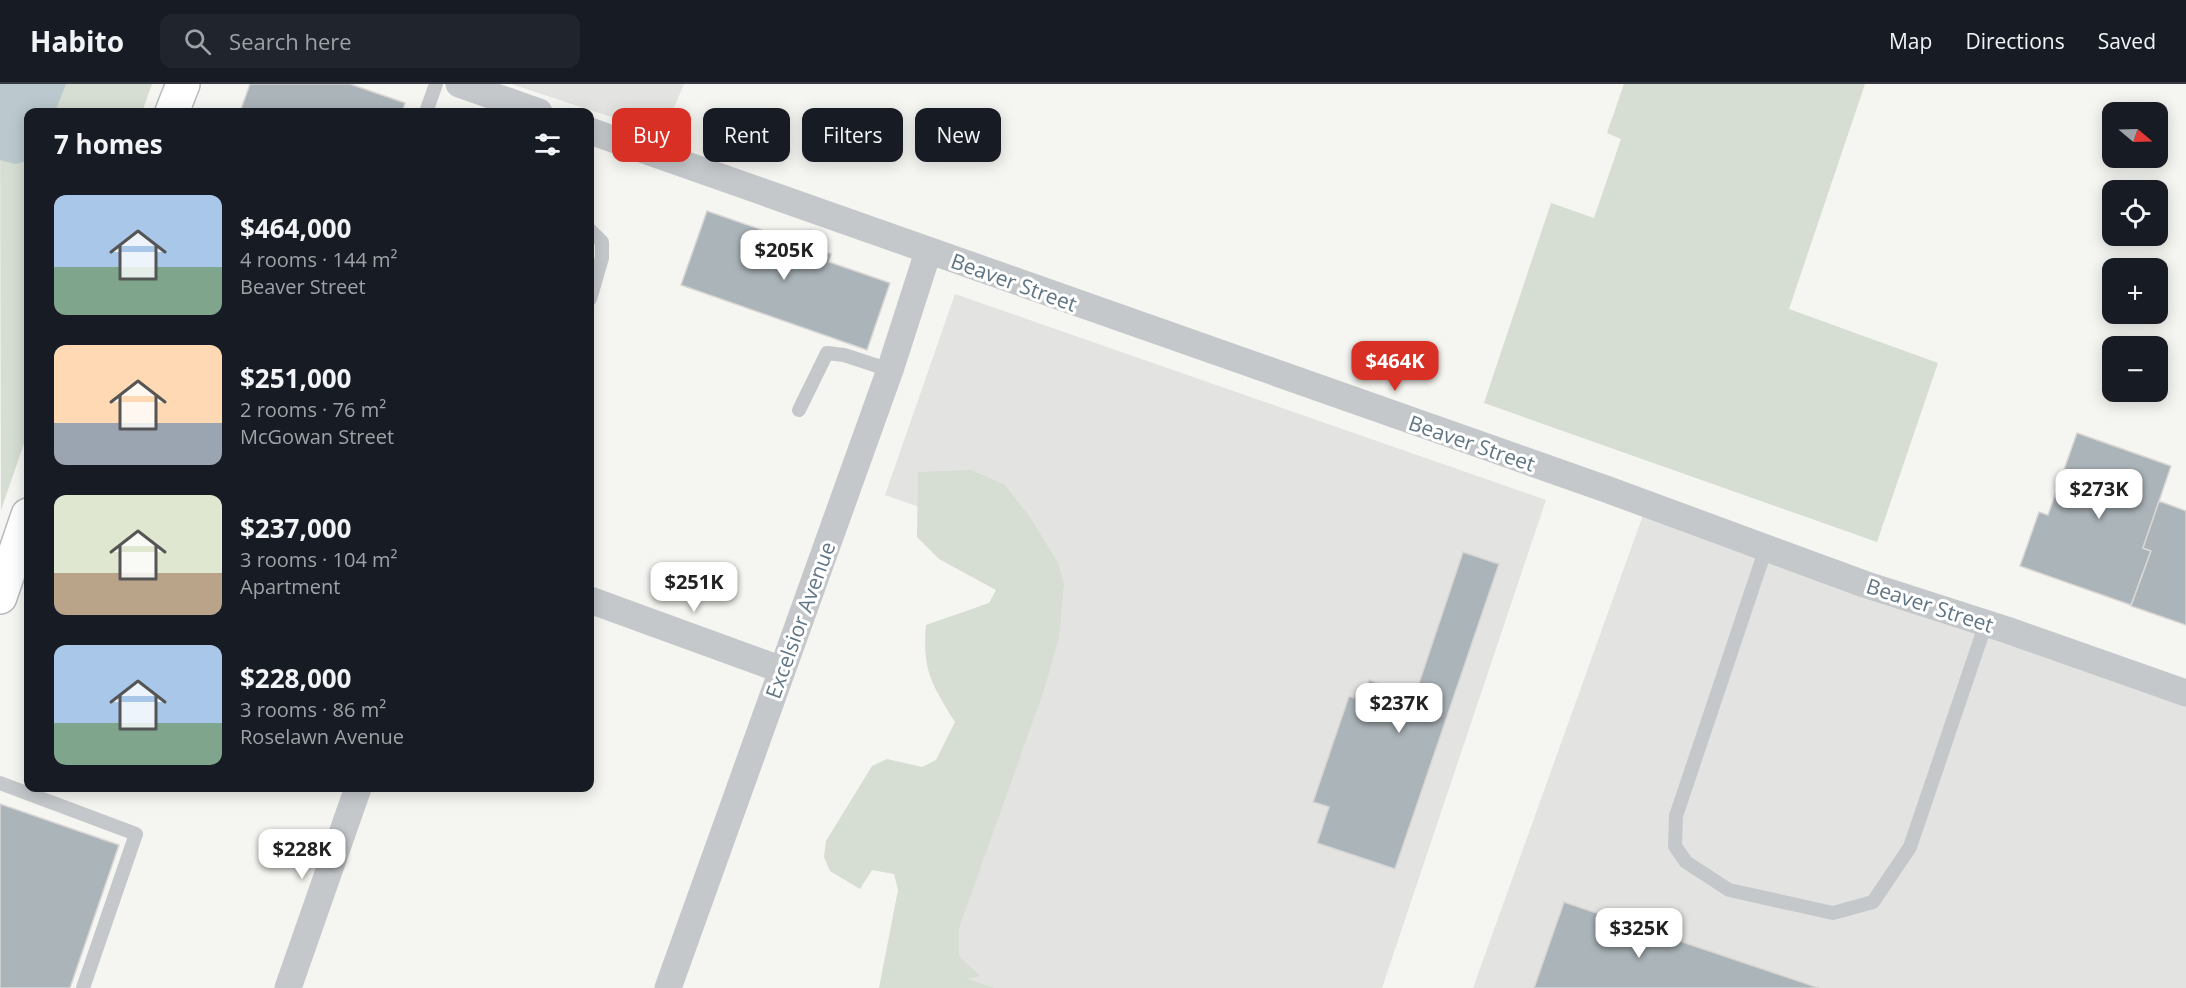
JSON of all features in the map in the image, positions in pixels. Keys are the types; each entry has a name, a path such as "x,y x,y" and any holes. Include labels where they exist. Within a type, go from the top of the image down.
{"main road":[{"path":"174,108 183,84"},
{"path":"0,597 24,527"}],"street":[{"path":"459,84 528,108"},
{"name":"Beaver Street","path":"594,132 1864,584 1986,623 2186,693"},
{"name":"Excelsior Avenue","path":"668,988 890,370 928,252"},
{"path":"594,601 782,670"},
{"path":"288,988 357,792"}],"lane":[{"path":"427,108 436,84"},
{"path":"594,234 602,242 602,258 594,285"},
{"path":"799,410 827,353 844,355 890,370"},
{"path":"1766,548 1676,816 1675,846 1686,862 1729,890 1833,913 1873,902 1910,847 1986,623"},
{"path":"0,783 136,834 83,988"}],"shaded area":[{"path":"0,84 152,84 143,108 24,108 24,444 1,510"},
{"path":"0,84 66,84 57,108 24,108 24,162 15,164 0,160"},
{"path":"511,84 684,84 674,108 612,108 612,117 594,111 594,108 584,108"},
{"path":"1624,84 1865,84 1789,309 1938,363 1877,542 1484,403 1551,203 1594,218 1621,139 1607,133"},
{"path":"955,294 1546,500 1382,988 982,988 929,971 1009,539 885,495"},
{"path":"971,470 1005,485 1030,517 1058,563 1064,584 1059,637 1043,693 959,928 959,956 980,976 967,979 995,988 879,988 898,890 894,874 872,870 860,889 830,871 824,857 826,841 872,766 887,759 922,767 936,760 955,722 935,687 927,666 926,625 989,603 996,590 939,559 917,537 918,472"},
{"path":"1647,504 2186,693 2186,988 1473,988"}],"building":[{"path":"250,84 350,84 405,103 403,108 241,108"},
{"path":"707,211 831,254 829,262 890,283 867,350 681,285"},
{"path":"2077,433 2171,466 2143,548 2151,551 2131,605 2020,566 2039,512 2048,515"},
{"path":"2159,501 2186,511 2186,625 2131,606 2151,551 2143,548"},
{"path":"1463,552 1499,564 1395,869 1317,843 1329,807 1313,802 1349,696 1354,698 1357,690 1365,693 1369,680 1415,695"},
{"path":"0,804 119,845 70,988 0,988"},
{"path":"1564,902 1819,988 1534,988"}]}
